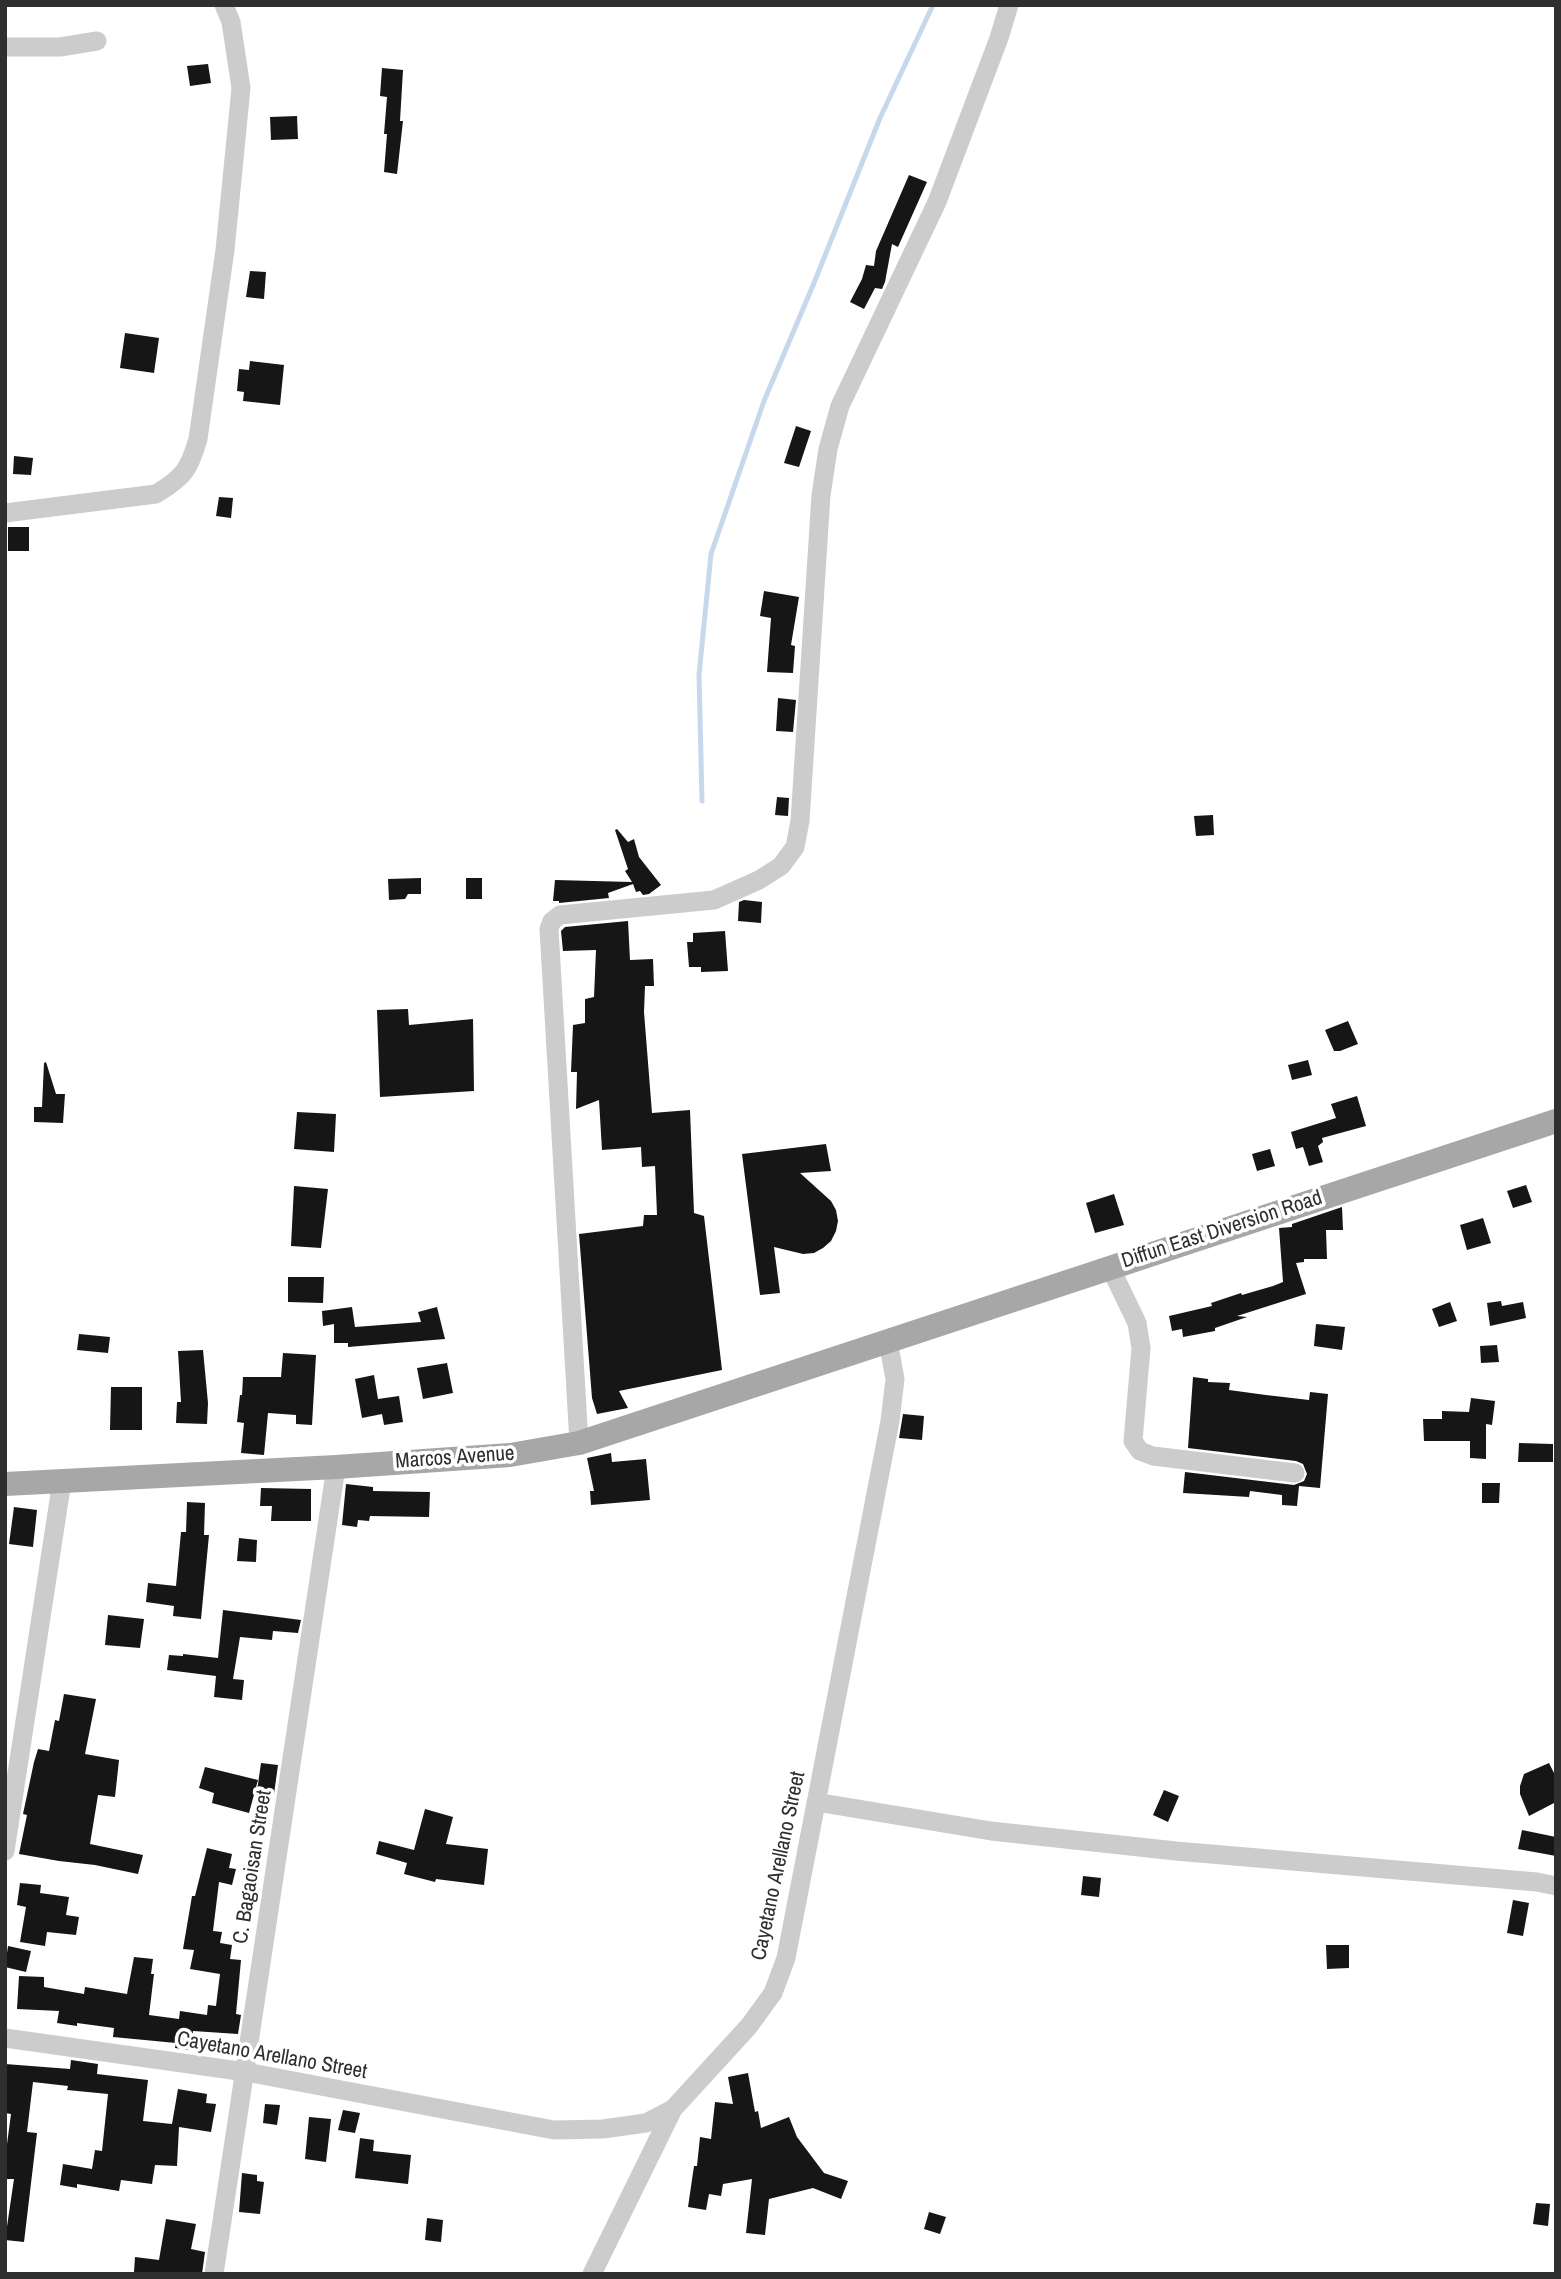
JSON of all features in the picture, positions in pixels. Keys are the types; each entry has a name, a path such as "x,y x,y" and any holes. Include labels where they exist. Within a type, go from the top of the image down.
{"main road":[{"name":"Diffun East Diversion Road","path":"888,1341 1556,1121"},
{"name":"Marcos Avenue","path":"5,1484 510,1455 579,1443 888,1341"}],"street":[{"path":"5,513 156,494 177,481 191,464 198,439 223,264 241,88 231,22 224,5"},
{"path":"579,1443 548,929 552,921 560,915 714,900 759,880 781,866 795,847 800,821 821,495 828,449 840,406 937,202 1009,5"},
{"path":"5,47 60,47 97,41"},
{"path":"1110,1267 1137,1323 1141,1348 1133,1441 1140,1451 1153,1456 1294,1473"},
{"name":"Cayetano Arellano Street","path":"5,2038 246,2072 554,2130 603,2129 646,2123 673,2109 749,2026 773,1993 786,1958 891,1421 895,1378 888,1341"},
{"name":"C. Bagaoisan Street","path":"214,2274 336,1467"},
{"path":"5,1851 62,1481"},
{"path":"816,1802 991,1831 1259,1859 1537,1882 1556,1886"},
{"path":"592,2274 673,2109"}],"building":[{"path":"208,64 211,83 190,86 187,66"},
{"path":"382,68 403,70 400,121 403,121 397,174 384,172 387,97 380,96"},
{"path":"297,116 298,139 271,140 270,117"},
{"path":"909,175 927,182 898,247 892,244 882,289 875,288 864,309 850,302 866,265 874,266 876,251"},
{"path":"250,271 266,272 264,299 246,297"},
{"path":"125,333 159,338 154,373 120,368"},
{"path":"250,361 284,365 280,405 243,401 244,392 237,391 239,369 249,370"},
{"path":"796,426 811,431 799,467 784,463"},
{"path":"14,456 33,458 31,475 13,474"},
{"path":"219,497 233,498 231,518 216,516"},
{"path":"8,527 29,527 29,551 8,551"},
{"path":"764,591 799,597 791,645 795,646 793,673 767,672 771,618 760,616"},
{"path":"778,698 796,700 793,732 776,731"},
{"path":"777,797 789,798 788,816 775,815"},
{"path":"1213,815 1214,835 1196,836 1194,816"},
{"path":"615,830 628,842 634,839 639,857 661,885 643,895 640,891 636,892 633,884 608,893 609,898 559,903 553,901 555,880 632,882 625,871 628,869"},
{"path":"421,878 421,894 408,894 405,899 389,900 388,879"},
{"path":"466,878 482,878 482,899 466,899"},
{"path":"739,902 762,902 761,923 738,921"},
{"path":"628,921 630,960 653,959 654,986 645,986 644,1012 652,1113 690,1110 694,1213 704,1216 722,1370 619,1391 628,1408 597,1414 592,1398 579,1234 643,1226 644,1215 657,1215 655,1166 642,1167 641,1147 602,1150 599,1100 576,1109 577,1072 571,1072 573,1025 585,1023 585,999 594,997 596,950 563,951 561,931 565,927"},
{"path":"725,931 728,971 701,972 701,967 689,967 687,942 693,942 693,933"},
{"path":"408,1009 409,1025 473,1019 474,1091 380,1097 377,1010"},
{"path":"1348,1021 1358,1044 1334,1051 1325,1030"},
{"path":"1308,1060 1312,1075 1292,1080 1288,1065"},
{"path":"46,1062 56,1094 65,1094 63,1123 34,1122 34,1107 42,1107"},
{"path":"1357,1096 1366,1126 1322,1138 1323,1142 1318,1146 1323,1162 1309,1166 1303,1147 1296,1149 1291,1132 1336,1118 1331,1104"},
{"path":"297,1112 336,1114 334,1152 294,1149"},
{"path":"826,1144 831,1171 800,1173 831,1201 838,1221 836,1231 831,1241 814,1253 803,1254 774,1247 780,1293 760,1295 742,1154"},
{"path":"1270,1149 1275,1166 1257,1171 1252,1154"},
{"path":"1526,1185 1532,1202 1513,1208 1507,1191"},
{"path":"294,1186 328,1189 321,1248 291,1246"},
{"path":"1114,1194 1124,1225 1095,1233 1086,1203"},
{"path":"1342,1207 1343,1230 1326,1230 1327,1259 1304,1259 1304,1262 1296,1263 1306,1294 1237,1316 1247,1317 1215,1328 1215,1331 1183,1337 1182,1329 1172,1331 1169,1316 1212,1306 1211,1303 1283,1282 1279,1228 1292,1227 1292,1224"},
{"path":"1483,1218 1491,1243 1467,1250 1460,1225"},
{"path":"288,1277 324,1277 323,1303 288,1302"},
{"path":"1501,1301 1502,1306 1523,1302 1526,1318 1490,1326 1487,1303"},
{"path":"1450,1302 1457,1321 1439,1327 1432,1309"},
{"path":"352,1307 355,1327 421,1322 418,1312 437,1307 445,1339 348,1347 348,1343 334,1343 334,1324 323,1326 322,1311"},
{"path":"1316,1324 1345,1327 1342,1350 1314,1346"},
{"path":"79,1334 110,1337 108,1353 77,1350"},
{"path":"1497,1345 1499,1362 1481,1363 1480,1346"},
{"path":"203,1350 208,1403 207,1424 176,1423 177,1402 181,1402 178,1351"},
{"path":"283,1353 316,1355 312,1425 296,1424 296,1415 268,1413 264,1455 241,1453 244,1423 237,1422 243,1377 281,1377"},
{"path":"447,1363 453,1393 423,1399 417,1368"},
{"path":"374,1375 378,1399 399,1396 403,1422 384,1425 382,1414 362,1418 355,1379"},
{"path":"1193,1377 1208,1379 1208,1382 1230,1383 1229,1390 1266,1395 1309,1400 1310,1392 1328,1394 1320,1488 1299,1486 1297,1506 1282,1505 1282,1495 1250,1491 1249,1497 1183,1493 1185,1472 1294,1485 1304,1481 1307,1474 1303,1464 1296,1461 1188,1448"},
{"path":"111,1387 142,1387 142,1430 110,1430"},
{"path":"1471,1398 1495,1401 1492,1425 1486,1424 1486,1459 1470,1458 1470,1441 1424,1441 1423,1419 1442,1419 1442,1411 1469,1412"},
{"path":"903,1414 924,1416 922,1440 899,1438"},
{"path":"1519,1443 1553,1444 1553,1462 1518,1462"},
{"path":"611,1453 612,1462 646,1459 650,1500 591,1505 590,1491 594,1491 587,1458"},
{"path":"1482,1483 1500,1483 1499,1503 1482,1503"},
{"path":"346,1484 373,1487 373,1491 430,1492 429,1517 370,1516 369,1521 358,1520 357,1527 342,1525"},
{"path":"261,1488 311,1489 311,1521 271,1521 272,1506 260,1506"},
{"path":"187,1502 205,1503 204,1535 209,1535 201,1619 173,1616 174,1606 146,1602 148,1583 176,1586 181,1532 186,1532"},
{"path":"14,1507 37,1510 33,1547 9,1544"},
{"path":"239,1538 257,1540 256,1562 237,1561"},
{"path":"223,1610 301,1620 298,1633 273,1631 272,1640 240,1637 233,1679 244,1680 242,1700 214,1697 216,1676 167,1670 169,1655 218,1658"},
{"path":"108,1615 144,1619 140,1648 105,1645"},
{"path":"64,1694 96,1699 85,1754 119,1760 115,1797 98,1795 90,1844 143,1855 138,1874 19,1854 27,1815 23,1814 34,1762 38,1749 49,1751"},
{"path":"261,1763 278,1765 274,1794 257,1791"},
{"path":"1549,1763 1556,1777 1556,1802 1529,1816 1520,1794 1524,1774"},
{"path":"205,1767 258,1780 249,1813 212,1803 214,1793 199,1788"},
{"path":"1164,1790 1179,1796 1168,1822 1153,1815"},
{"path":"425,1809 453,1817 446,1844 488,1849 484,1885 436,1879 435,1882 404,1874 407,1863 376,1854 379,1841 414,1850"},
{"path":"1522,1830 1556,1837 1556,1856 1518,1849"},
{"path":"207,1848 232,1854 229,1868 236,1869 232,1885 219,1882 213,1931 222,1932 220,1943 232,1945 230,1959 241,1960 236,2014 241,2015 238,2034 193,2031 191,2050 175,2048 176,2043 113,2037 114,2028 57,2023 59,2011 17,2009 19,1976 44,1977 44,1987 84,1994 85,1987 127,1994 134,1957 153,1959 149,2015 179,2019 180,2011 207,2015 208,2005 216,2006 220,1974 190,1969 194,1950 183,1949 192,1896 195,1896"},
{"path":"1083,1876 1101,1878 1099,1897 1081,1895"},
{"path":"20,1883 41,1885 40,1893 69,1897 66,1915 79,1917 76,1935 47,1932 45,1946 20,1942 26,1907 17,1905"},
{"path":"1513,1900 1529,1903 1523,1936 1507,1933"},
{"path":"1326,1945 1349,1945 1349,1968 1327,1969"},
{"path":"8,1946 31,1951 26,1972 5,1967"},
{"path":"71,2060 98,2064 97,2074 148,2080 143,2121 172,2124 178,2089 207,2094 206,2103 216,2104 211,2132 179,2127 177,2166 155,2165 152,2184 121,2180 119,2191 77,2184 77,2188 60,2185 63,2164 92,2169 95,2150 102,2151 108,2094 67,2090 68,2086 33,2082 27,2132 37,2133 24,2242 5,2240 14,2179 5,2179 5,2144 11,2114 5,2113 5,2064 70,2069"},
{"path":"748,2073 755,2112 758,2111 761,2128 789,2117 797,2137 824,2173 848,2181 841,2199 813,2188 769,2199 765,2235 746,2233 752,2179 723,2184 721,2196 709,2194 706,2210 688,2207 700,2137 711,2139 715,2102 733,2104 728,2077"},
{"path":"265,2104 280,2105 277,2125 263,2123"},
{"path":"343,2110 360,2113 355,2133 338,2130"},
{"path":"309,2117 331,2119 326,2162 305,2159"},
{"path":"360,2138 374,2140 373,2151 411,2155 408,2184 355,2178"},
{"path":"242,2173 257,2175 257,2181 264,2182 260,2214 239,2212"},
{"path":"1536,2203 1550,2204 1548,2226 1533,2224"},
{"path":"929,2212 946,2217 940,2234 924,2229"},
{"path":"427,2218 443,2220 441,2242 425,2240"},
{"path":"166,2219 196,2224 191,2249 205,2252 202,2274 134,2272 135,2257 159,2260"}],"waterway":[{"path":"702,801 699,675 711,554 764,401 880,118 933,5"}]}
